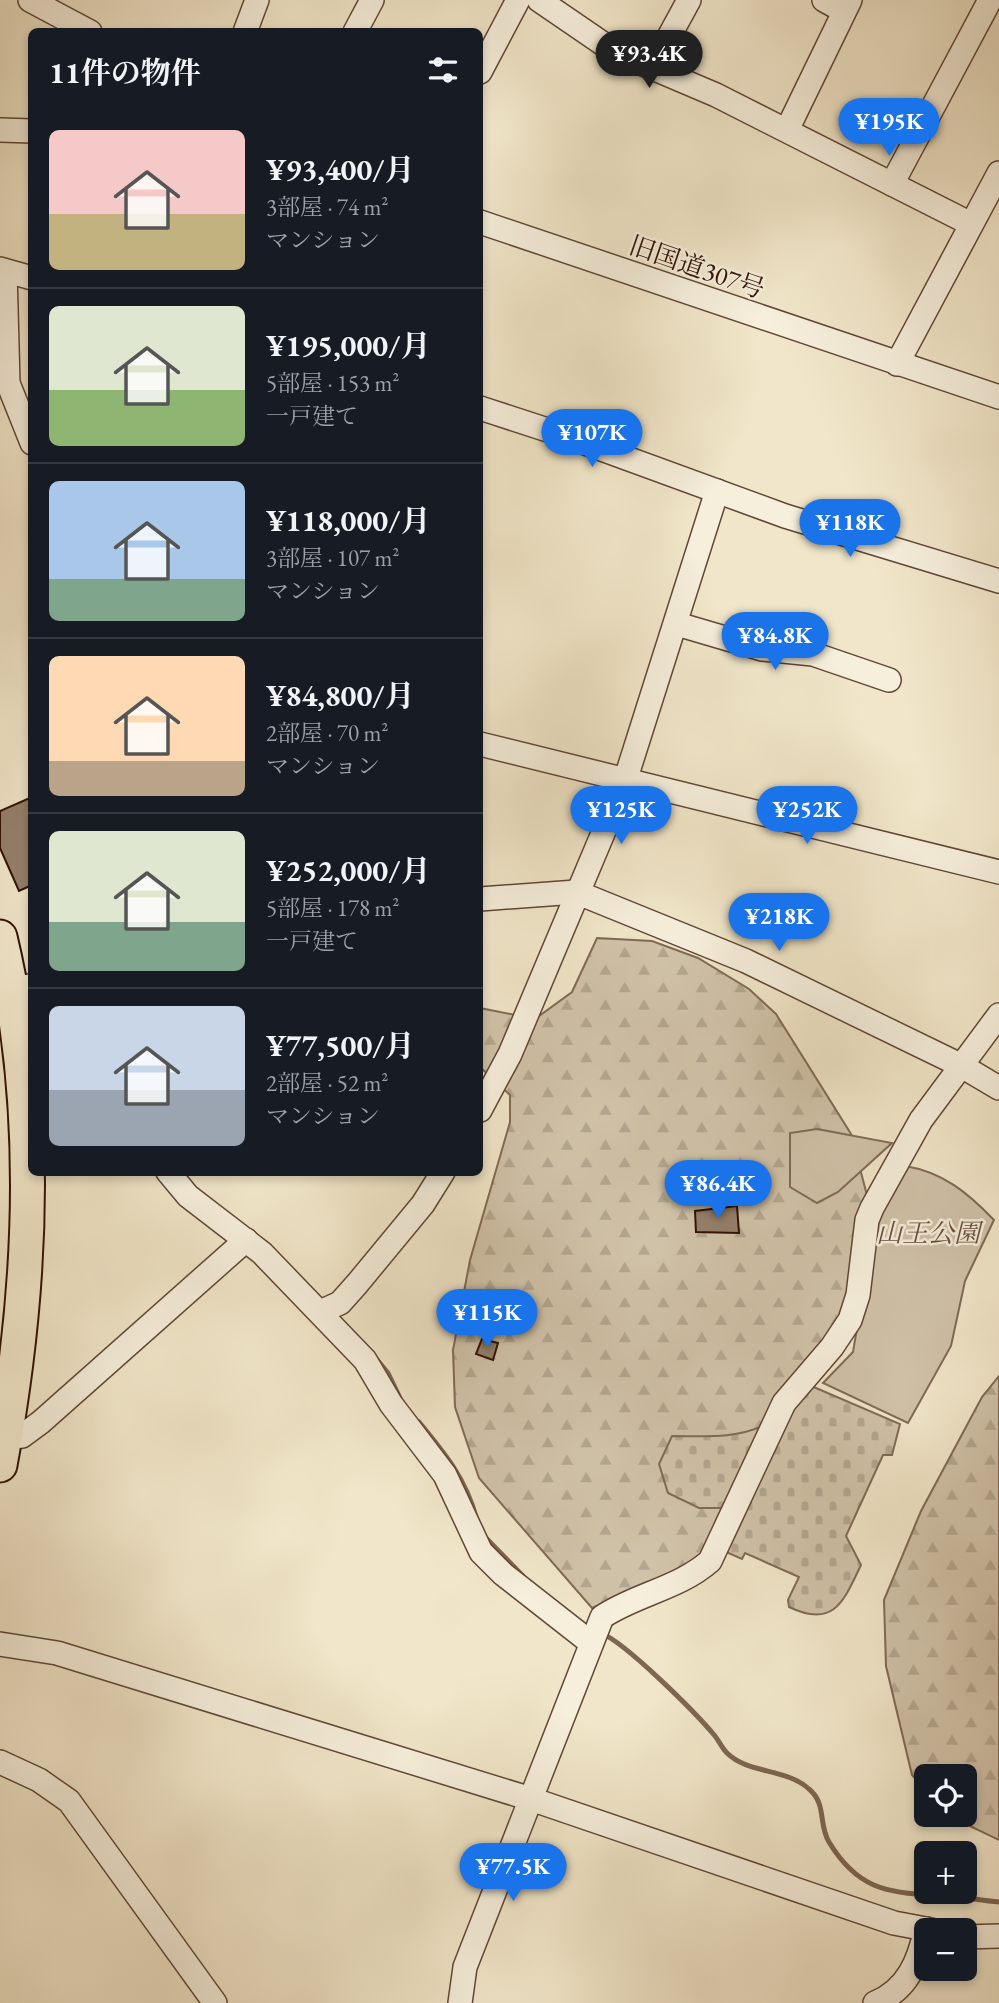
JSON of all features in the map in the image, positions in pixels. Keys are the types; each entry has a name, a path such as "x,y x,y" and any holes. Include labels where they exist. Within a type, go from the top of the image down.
{"highway":[{"path":"0,937 21,990 28,1211 24,1283 3,1451"}],"street":[{"path":"30,0 82,28"},
{"path":"246,28 257,0"},
{"path":"357,28 372,0"},
{"path":"483,66 518,0"},
{"path":"539,0 615,52 787,130 971,225"},
{"path":"652,68 689,0"},
{"path":"787,130 847,5 824,0"},
{"path":"892,184 990,0"},
{"path":"0,130 28,131"},
{"path":"897,364 999,173"},
{"name":"旧国道307号","path":"483,223 999,397"},
{"path":"28,277 2,270 8,383 28,433"},
{"path":"483,409 566,436 785,516 999,581"},
{"path":"483,1104 510,1054 625,781 717,491"},
{"path":"677,624 762,649 813,654 889,680"},
{"path":"483,745 999,872"},
{"path":"483,899 576,892 746,961 960,1065 999,1088"},
{"path":"460,2003 465,1967 595,1634 620,1605 694,1576 710,1561 784,1403 832,1347 850,1320 858,1295 867,1220 872,1208 921,1120 999,1015"},
{"path":"172,1176 188,1196 246,1240 365,1360 391,1404 433,1457 456,1494 481,1552 503,1574 595,1634"},
{"path":"320,1312 340,1303 357,1284 423,1204 440,1176"},
{"path":"3,1451 41,1422 246,1240"},
{"path":"0,1644 57,1653 531,1799 894,1923 914,1926"},
{"path":"0,1762 38,1780 69,1801 215,2003"},
{"path":"977,1937 999,1936"},
{"path":"875,2003 899,1987 914,1967"}],"green space":[{"path":"597,938 652,941 698,958 749,989 776,1014 851,1134 869,1203 848,1304 706,1548 687,1568 592,1608 479,1478 455,1407 453,1350 470,1260 510,1122 510,1095 483,1070 483,1009 535,1019 572,992"},
{"path":"817,1129 892,1143 838,1192 817,1203 790,1187 790,1133"},
{"name":"山王公園","path":"905,1166 931,1173 954,1185 994,1220 965,1281 951,1346 908,1423 823,1383 853,1352 877,1209"},
{"path":"999,1376 999,1840 972,1827 977,1827 977,1764 914,1764 914,1777 912,1775 886,1666 884,1600 921,1511 982,1397"},
{"path":"809,1385 900,1424 892,1455 883,1455 846,1536 861,1565 836,1607 828,1613 817,1615 789,1607 788,1600 799,1577 745,1553 742,1559 726,1552 788,1406"},
{"path":"765,1425 722,1508 699,1508 668,1493 659,1464 672,1436 731,1435"}],"building":[{"path":"28,799 28,887 19,891 0,848 0,811"},
{"path":"737,1206 739,1233 696,1232 695,1211"},
{"path":"482,1339 498,1343 493,1360 476,1354"}],"waterway":[{"path":"374,1356 388,1373 400,1398"},
{"path":"419,1422 460,1478 476,1517"},
{"path":"486,1538 523,1576"},
{"path":"601,1633 627,1650 660,1680 706,1725 725,1751 736,1760 789,1777 809,1789 818,1801 829,1842 839,1857 862,1878 887,1890 902,1893 999,1902"}]}
